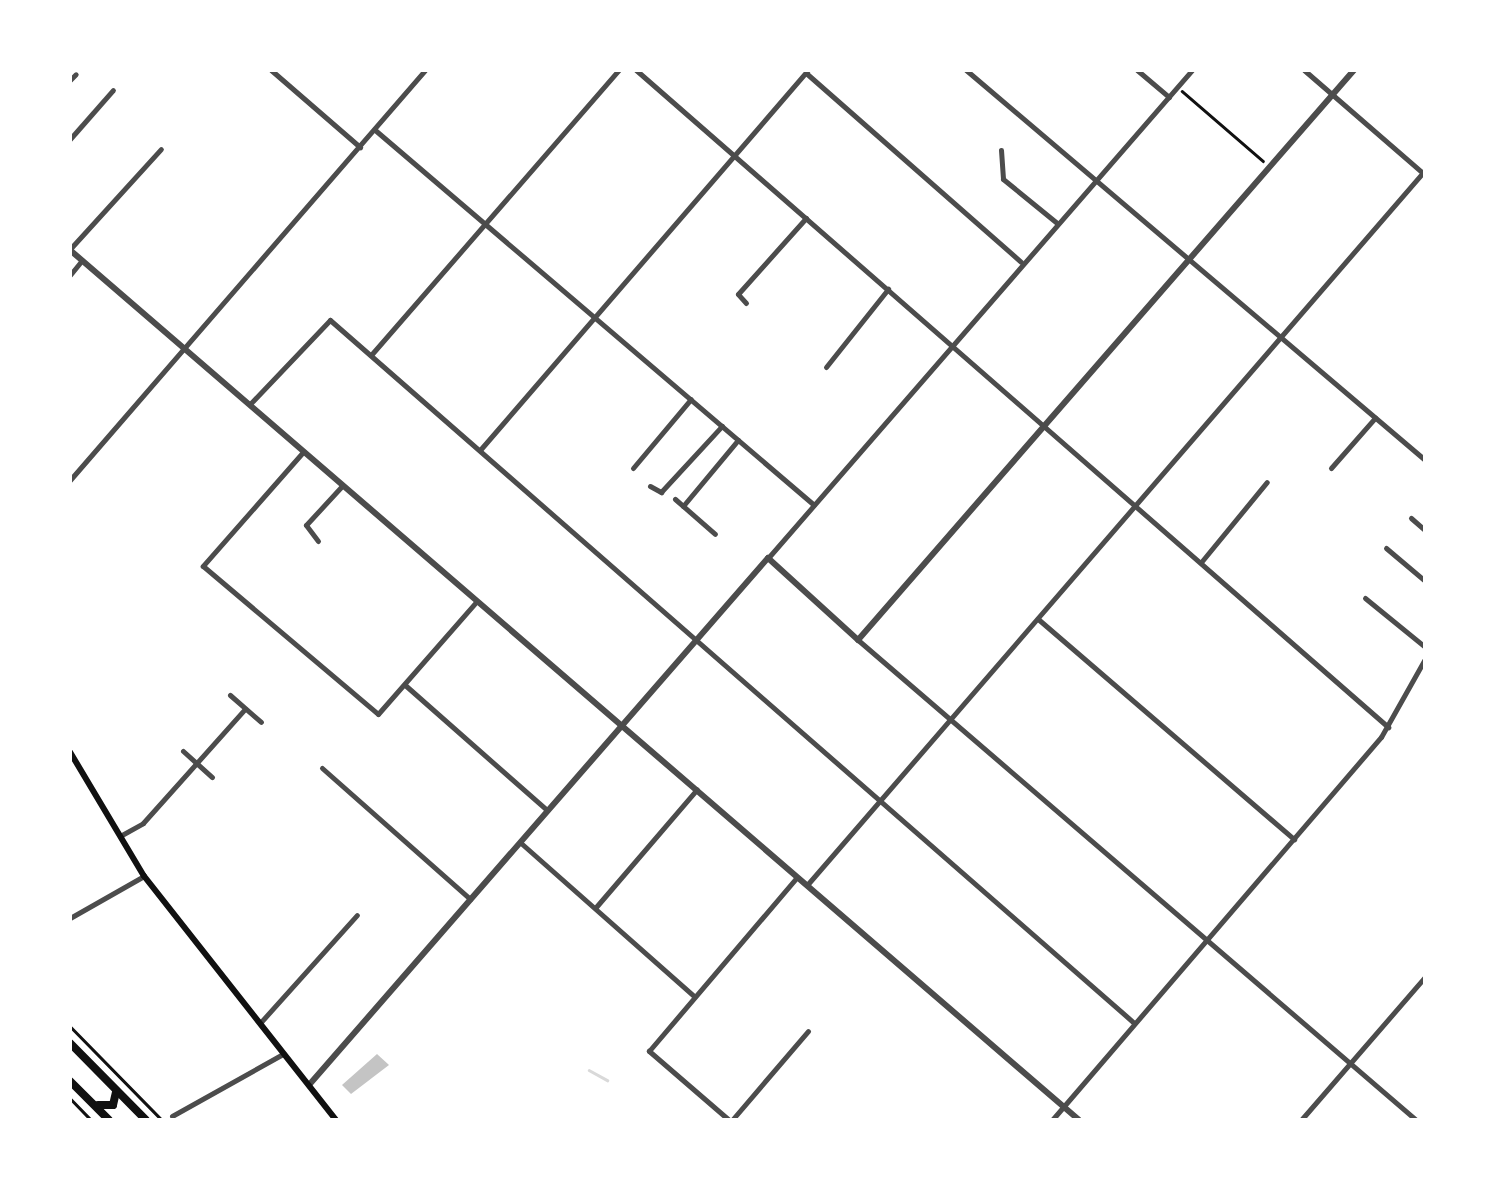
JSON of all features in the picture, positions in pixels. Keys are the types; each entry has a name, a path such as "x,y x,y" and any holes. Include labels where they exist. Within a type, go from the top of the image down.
{"highway":[{"path":"70,1043 146,1120"},
{"path":"70,1081 109,1120"},
{"path":"94,1104 113,1105 114,1088"}],"main road":[{"path":"70,752 144,876 336,1120"}],"street":[{"path":"70,480 425,70"},
{"path":"372,354 619,70"},
{"path":"636,70 1046,429 1139,505 1388,727"},
{"path":"966,70 1194,259 1425,460"},
{"path":"1137,70 1168,97"},
{"path":"309,1086 1192,70"},
{"path":"808,885 1424,173 1304,70"},
{"path":"858,640 1194,259 1354,70"},
{"path":"273,71 360,147"},
{"path":"480,450 593,314 807,71 1022,263"},
{"path":"70,80 76,74"},
{"path":"70,139 113,90"},
{"path":"375,130 814,505"},
{"path":"161,149 70,250 1079,1120"},
{"path":"1001,150 1003,178 1056,223"},
{"path":"746,304 738,294 806,218"},
{"path":"70,275 82,260"},
{"path":"826,367 888,289"},
{"path":"250,404 330,320 1133,1022"},
{"path":"633,468 691,399"},
{"path":"1331,468 1375,418"},
{"path":"650,486 661,492 722,426"},
{"path":"683,506 738,440"},
{"path":"302,452 203,566 378,714 476,602"},
{"path":"1202,562 1267,482"},
{"path":"318,541 306,526 342,486"},
{"path":"674,499 715,534"},
{"path":"1411,518 1425,530"},
{"path":"1386,548 1425,581"},
{"path":"768,558 1416,1120"},
{"path":"1364,598 1425,647"},
{"path":"1038,619 1294,839"},
{"path":"1052,1120 1388,727 1425,659"},
{"path":"405,685 550,812"},
{"path":"230,696 261,722"},
{"path":"120,836 143,823 246,709"},
{"path":"182,751 212,778"},
{"path":"322,768 472,901"},
{"path":"596,908 696,789"},
{"path":"522,844 694,996"},
{"path":"70,918 144,876"},
{"path":"797,877 650,1051 730,1120 808,1031"},
{"path":"260,1022 357,915"},
{"path":"1300,1120 1425,978"},
{"path":"172,1116 285,1053"}],"path":[{"path":"1177,86 1270,167"},
{"path":"70,1026 162,1120"},
{"path":"70,1098 91,1120"}],"building":[{"path":"377,1054 389,1065 351,1094 342,1085"}],"waterway":[{"path":"589,1070 607,1080"}]}
